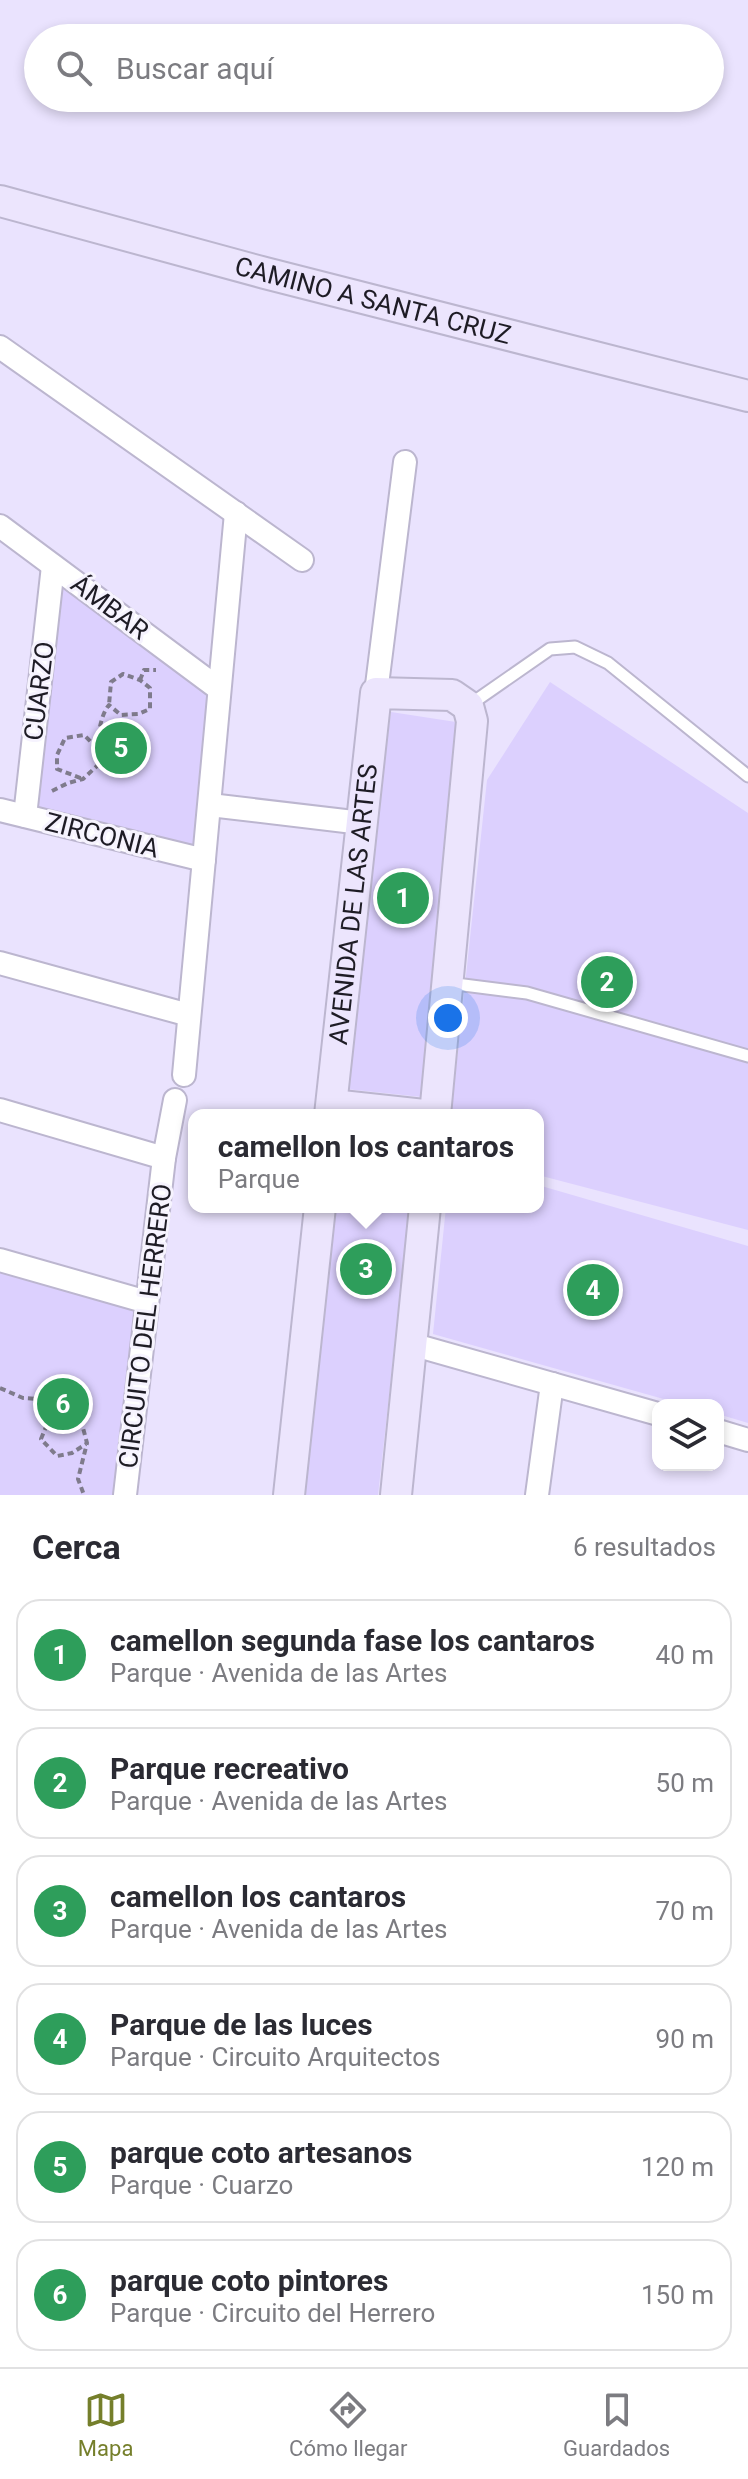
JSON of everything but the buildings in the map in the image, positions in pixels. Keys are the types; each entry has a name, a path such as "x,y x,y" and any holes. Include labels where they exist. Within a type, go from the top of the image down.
{"street":[{"name":"CAMINO A SANTA CRUZ","path":"0,201 280,277 748,396"},
{"path":"0,347 302,560"},
{"name":"AVENIDA DE LAS ARTES","path":"331,1109 376,693 405,462"},
{"path":"184,1075 236,513"},
{"name":"ÁMBAR","path":"0,526 219,689"},
{"name":"CUARZO","path":"25,816 53,566"},
{"path":"376,693 452,695 468,706 472,721 436,1109"},
{"path":"210,805 362,823"},
{"name":"ZIRCONIA","path":"0,810 204,860"},
{"path":"0,963 189,1015"},
{"name":"CIRCUITO DEL HERRERO","path":"125,1495 164,1158 175,1100"},
{"name":"CIRCUITO DEL HERRERO","path":"0,1110 164,1158"},
{"path":"289,1495 319,1213"},
{"path":"396,1495 424,1213"},
{"path":"0,1260 147,1302"},
{"path":"411,1344 652,1412"},
{"path":"537,1495 552,1384"},
{"path":"724,1433 748,1440"}],"lane":[{"path":"468,706 550,649 575,647 608,663 748,776"},
{"path":"447,983 527,993 748,1056"}],"path":[{"path":"25,816 36,799 83,779 98,765 95,746 101,731 102,713 109,705 111,682 123,674 140,680 150,688 150,709 138,714 121,715 109,705"},
{"path":"83,779 57,769 57,755 65,738 84,735 95,746"},
{"path":"0,1388 23,1398 53,1400 71,1407 83,1428 87,1443 78,1479 84,1495"},
{"path":"71,1407 48,1422 41,1439 57,1456 72,1453 87,1443"}],"shaded area":[{"path":"54,570 215,691 199,854 30,814"},
{"path":"550,682 748,813 748,1230 544,1177 544,1109 452,1109 487,780"},
{"path":"391,712 456,722 422,1097 346,1089 341,1073"},
{"path":"544,1187 748,1246 748,1423 724,1416 724,1399 664,1399 433,1334 445,1213 544,1213"},
{"path":"335,1213 409,1213 378,1495 302,1495"},
{"path":"0,1261 144,1303 124,1495 0,1495"}],"place":[{"name":"parque coto artesanos","path":"121,748"},
{"name":"camellon segunda fase los cantaros","path":"403,898"},
{"name":"Parque recreativo","path":"607,982"},
{"name":"camellon los cantaros","path":"366,1269"},
{"name":"Parque de las luces","path":"593,1290"},
{"name":"parque coto pintores","path":"63,1404"}]}
